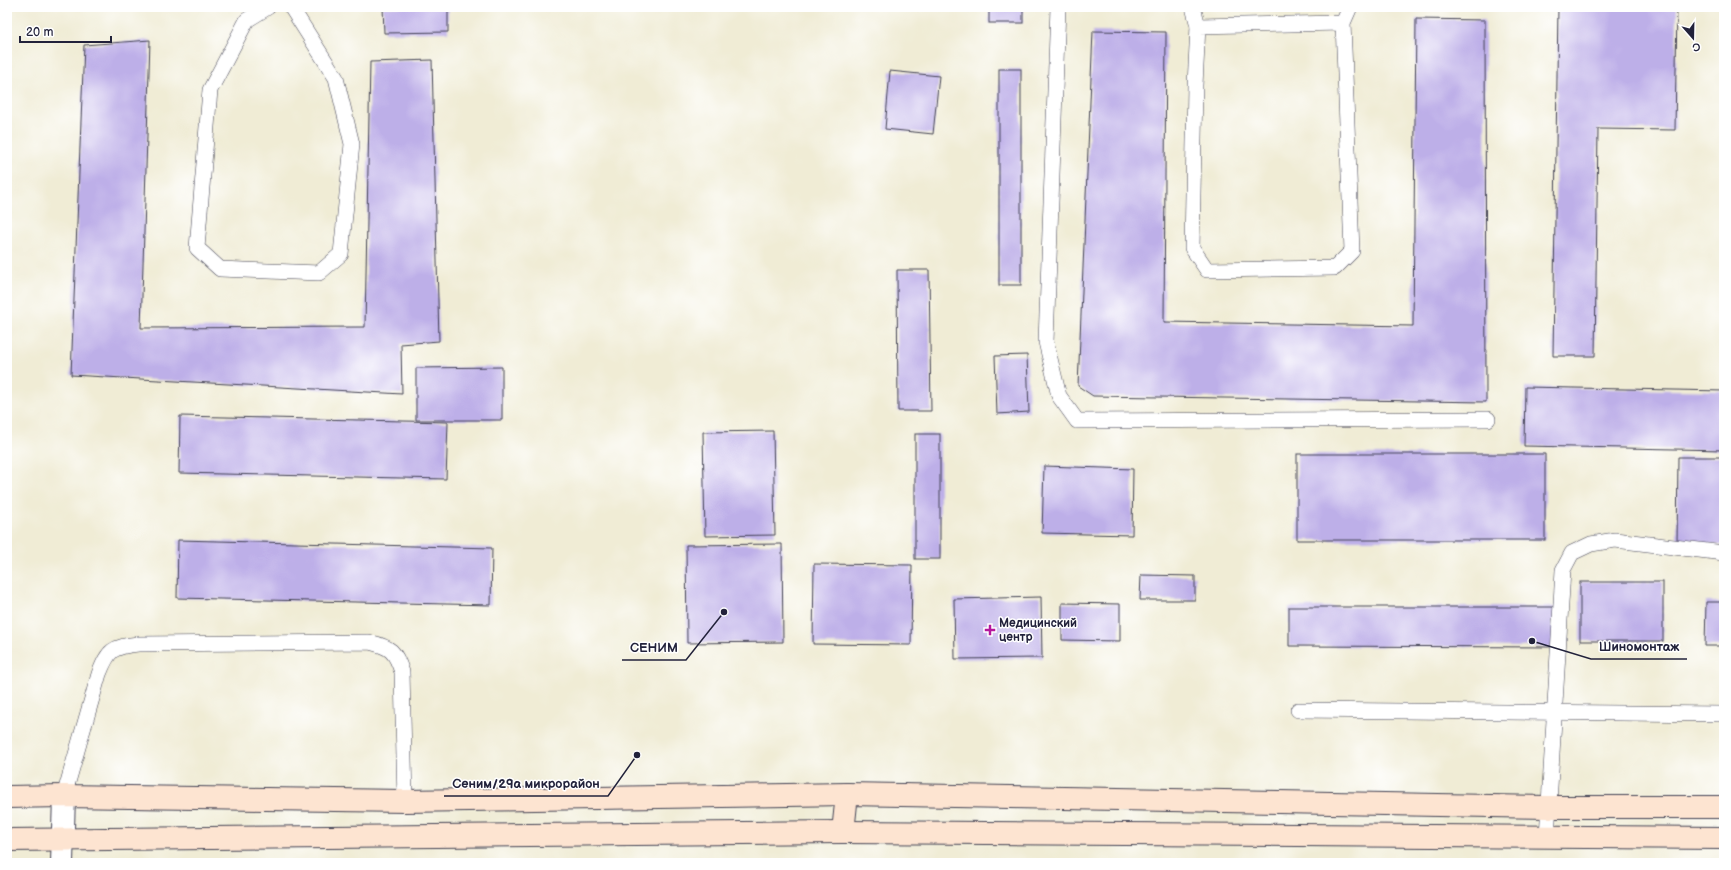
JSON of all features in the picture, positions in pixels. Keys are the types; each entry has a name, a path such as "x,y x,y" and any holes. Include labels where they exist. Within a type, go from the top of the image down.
{"main road":[{"path":"843,832 847,794"},
{"path":"7,797 64,796 405,801 847,794 1548,807 1724,807"},
{"path":"7,840 63,838 843,832 1724,838"}],"street":[{"path":"62,863 64,796"}],"lane":[{"path":"268,7 247,20 210,90 197,248 220,269 319,273 342,254 352,144 336,78 291,7"},
{"path":"1058,7 1046,342 1059,396 1077,421 1488,419"},
{"path":"1193,7 1198,26 1195,85 1192,248 1207,270 1335,268 1352,251 1343,23 1350,7"},
{"path":"1198,26 1343,23"},
{"path":"1547,837 1553,712 1563,570 1572,553 1591,544 1616,540 1724,553"},
{"path":"64,796 98,674 105,658 118,646 138,644 369,642 384,646 396,655 402,672 405,801"},
{"path":"1298,710 1724,714"}],"building":[{"path":"383,7 448,7 448,32 384,33"},
{"path":"989,7 1023,7 1023,23 989,23"},
{"path":"1558,7 1677,7 1675,130 1598,129 1595,356 1553,356"},
{"path":"1416,19 1485,20 1486,402 1093,396 1078,386 1093,31 1166,32 1164,322 1413,326"},
{"path":"150,40 141,328 365,327 370,62 432,60 439,341 401,344 402,394 71,375 84,45"},
{"path":"999,69 1021,69 1021,285 999,285"},
{"path":"890,71 939,76 933,134 885,129"},
{"path":"897,270 929,270 931,411 898,411"},
{"path":"1027,355 1029,412 997,414 995,356"},
{"path":"502,367 502,420 416,420 416,368"},
{"path":"1525,387 1724,391 1724,450 1524,446"},
{"path":"180,416 448,422 446,479 179,473"},
{"path":"773,431 775,535 705,536 703,432"},
{"path":"915,434 940,434 940,559 915,559"},
{"path":"1297,454 1545,454 1545,540 1297,540"},
{"path":"1678,457 1724,457 1724,545 1677,545"},
{"path":"1044,466 1133,469 1132,535 1042,533"},
{"path":"178,540 492,548 491,605 177,598"},
{"path":"782,544 783,642 687,643 686,545"},
{"path":"814,564 912,565 911,645 813,644"},
{"path":"1141,575 1195,576 1195,600 1140,600"},
{"path":"1580,582 1663,582 1663,641 1580,641"},
{"path":"1041,597 1042,658 955,659 954,599"},
{"path":"1706,602 1724,602 1724,646 1705,646"},
{"path":"1062,603 1120,604 1120,641 1062,640"},
{"path":"1289,607 1556,607 1556,647 1289,646"}],"place":[{"name":"СЕНИМ","path":"724,612"},
{"name":"Медицинский центр","path":"990,630"},
{"name":"Шиномонтаж","path":"1532,641"},
{"name":"Сеним/29а микрорайон","path":"637,755"}]}
